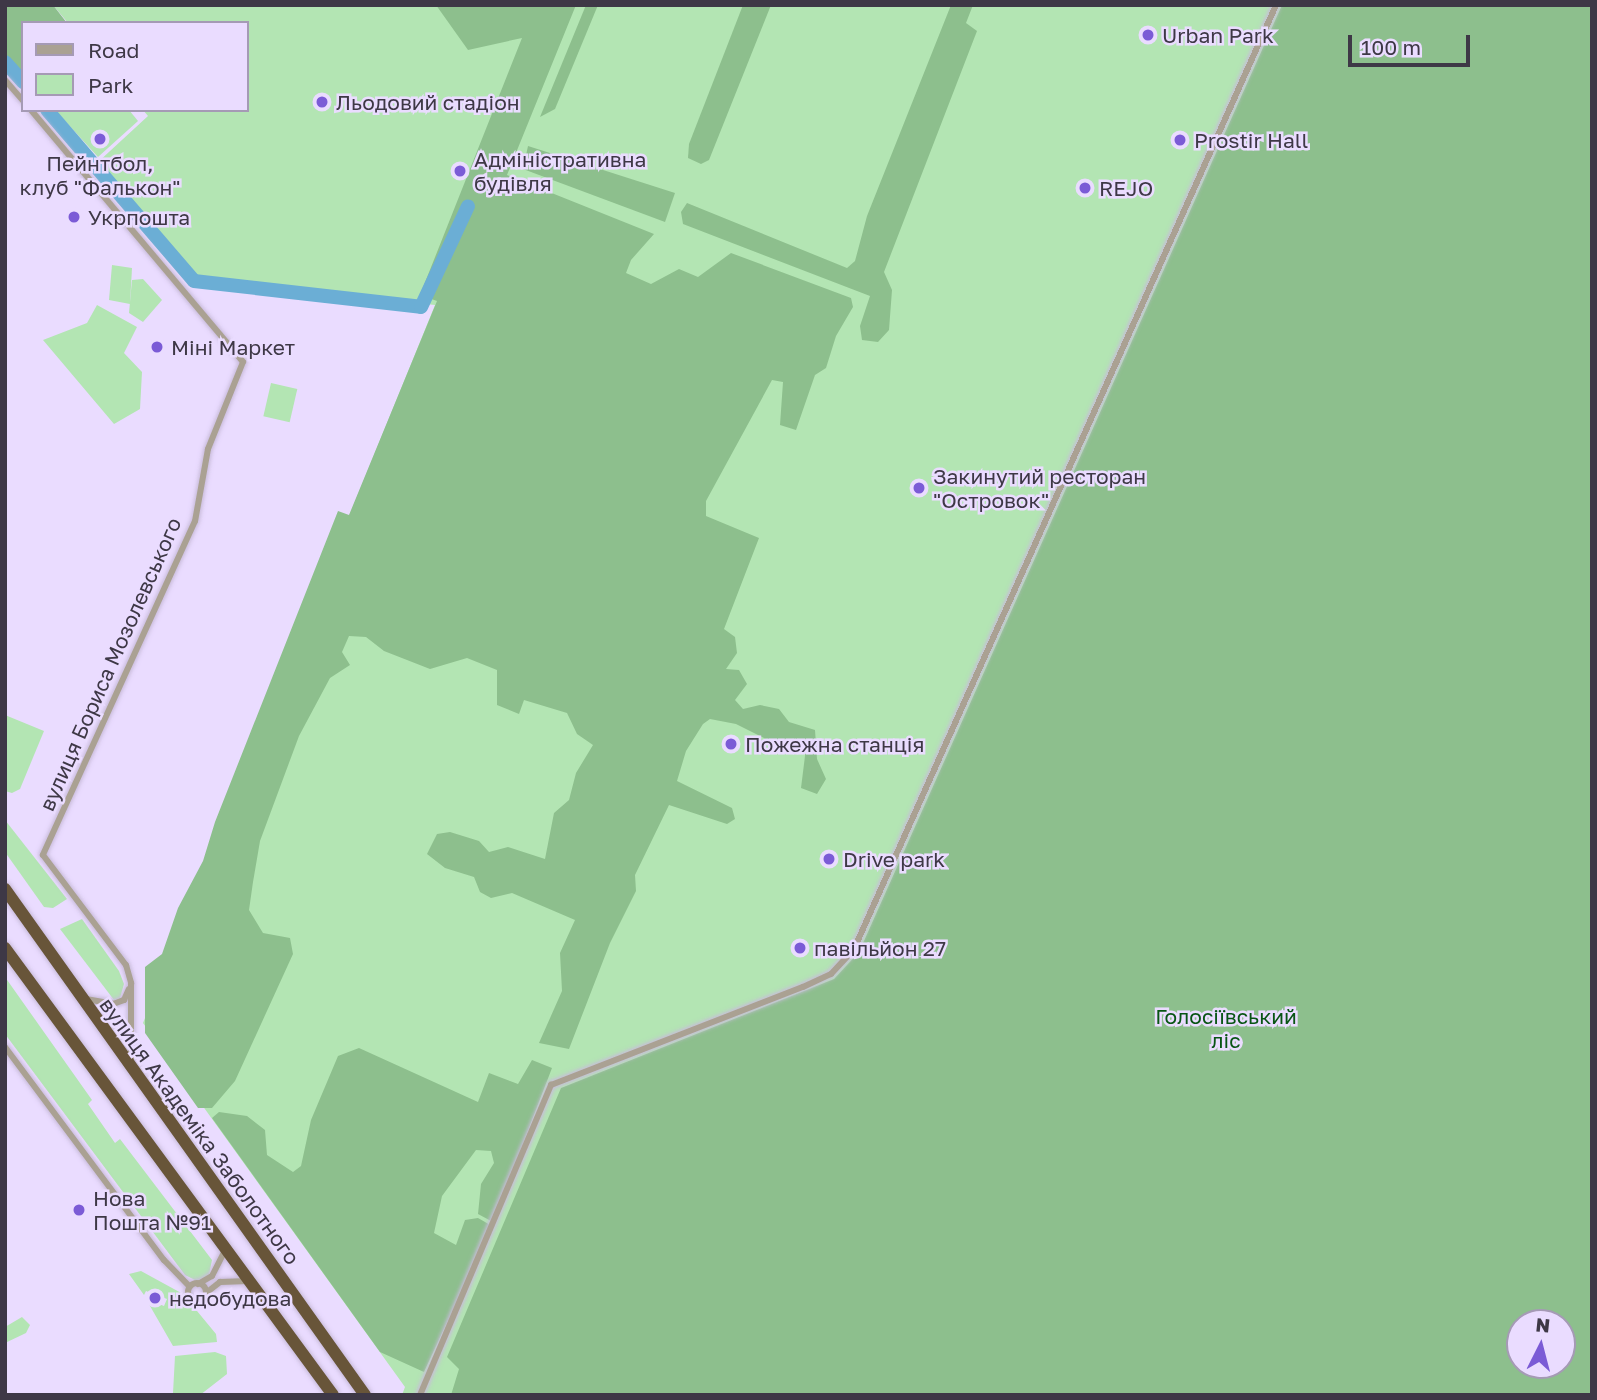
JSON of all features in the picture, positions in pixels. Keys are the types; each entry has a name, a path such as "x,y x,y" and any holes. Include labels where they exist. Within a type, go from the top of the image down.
{"highway":[{"name":"вулиця Академіка Заболотного","path":"5,889 365,1395"},
{"path":"5,948 332,1395"}],"street":[{"path":"420,1395 551,1085 803,988 831,974 854,949 1276,5"},
{"path":"5,80 21,99"},
{"name":"вулиця Бориса Мозолевського","path":"33,112 243,362 208,449 195,521 43,855 126,965 131,983"},
{"path":"80,997 100,1003 120,1002 131,983"},
{"path":"131,983 131,1067"},
{"path":"5,1047 164,1260 190,1287"},
{"path":"190,1287 212,1276 225,1250"},
{"path":"190,1287 189,1295 195,1301 220,1282 248,1281"},
{"path":"198,1284 206,1293"}],"green space":[{"path":"7,5 53,5 65,21 21,21 21,74 5,57"},
{"path":"53,5 1592,5 1592,1395 402,1395 405,1387 143,1023 435,305 195,279 97,163 148,116 145,112 248,112 248,21 66,21"},
{"path":"436,5 576,5 507,175 654,234 631,260 626,273 651,284 679,269 698,277 731,253 851,298 853,307 836,336 826,368 815,375 796,430 780,425 783,382 772,380 706,501 706,516 759,538 724,629 735,637 737,653 726,669 739,670 747,684 735,700 743,709 760,705 779,709 789,722 815,730 817,759 826,779 817,794 801,788 807,740 786,749 736,724 710,719 703,724 686,751 677,781 732,808 735,819 727,824 669,805 635,875 636,891 610,943 569,1049 539,1043 562,991 560,953 575,920 512,893 491,898 480,892 474,877 445,868 427,854 437,834 450,832 479,841 489,852 508,847 545,859 554,813 569,800 576,773 593,745 577,734 567,713 524,700 519,714 497,705 497,670 467,658 430,669 384,651 366,637 349,636 342,652 350,665 330,678 299,736 260,841 249,910 263,933 290,938 293,954 235,1081 212,1108 198,1108 145,1033 145,967 162,954 178,908 203,861 215,822 338,511 349,515 437,301 420,295 522,38 468,50"},
{"path":"586,5 598,5 555,109 540,117"},
{"path":"743,5 771,5 709,160 701,164 688,158 689,144"},
{"path":"951,5 973,5 966,23 977,31 884,272 892,290 889,330 878,342 862,340 860,326 870,296 683,224 681,212 687,203 847,268 855,261 867,216"},
{"name":"Голосіївський ліс","path":"1282,5 1592,5 1592,1395 451,1395 459,1369 447,1357 561,1088 834,979 859,952"},
{"name":"Пейнтбол, клуб \"Фалькон\"","path":"57,112 131,112 138,121 98,157"},
{"path":"528,146 675,193 665,222 523,169"},
{"path":"112,265 132,268 130,304 109,300"},
{"path":"143,279 162,300 143,322 129,313 132,280"},
{"path":"97,305 137,327 124,353 142,372 140,409 114,424 43,340 87,323"},
{"path":"271,383 297,389 290,422 263,416"},
{"path":"5,715 44,731 20,789 12,793 5,791"},
{"path":"5,820 67,899 53,908 44,907 5,852"},
{"path":"82,919 119,971 124,984 120,998 114,1000 60,929"},
{"path":"5,977 92,1100 88,1104 115,1143 120,1139 212,1260 209,1275 197,1281 185,1275 5,1034"},
{"path":"359,1048 478,1102 489,1073 518,1084 532,1060 552,1068 493,1222 478,1214 481,1184 494,1163 491,1151 476,1150 442,1196 434,1233 456,1245 465,1220 478,1218 492,1226 424,1372 380,1352 212,1118 219,1112 247,1116 265,1130 267,1155 293,1172 301,1166 311,1120 338,1056"},
{"path":"141,1271 183,1294 216,1334 217,1342 173,1346 146,1299 164,1306 167,1299 146,1291 144,1295 129,1274"},
{"path":"22,1317 30,1325 26,1333 5,1343 5,1327"},
{"path":"215,1352 226,1356 227,1374 200,1395 146,1395 173,1393 175,1356"}],"waterway":[{"path":"5,62 21,80"},
{"path":"49,112 194,281 421,307 468,206"}],"place":[{"name":"Urban Park","path":"1148,35"},
{"name":"Льодовий стадіон","path":"322,102"},
{"name":"Пейнтбол, клуб \"Фалькон\"","path":"100,139"},
{"name":"Prostir Hall","path":"1180,140"},
{"name":"Адміністративна будівля","path":"460,171"},
{"name":"REJO","path":"1085,188"},
{"name":"Укрпошта","path":"74,217"},
{"name":"Міні Маркет","path":"157,347"},
{"name":"Закинутий ресторан \"Островок\"","path":"919,488"},
{"name":"Пожежна станція","path":"731,744"},
{"name":"Drive park","path":"829,859"},
{"name":"павільйон 27","path":"800,948"},
{"name":"Нова Пошта №91","path":"79,1210"},
{"name":"недобудова","path":"155,1298"}]}
